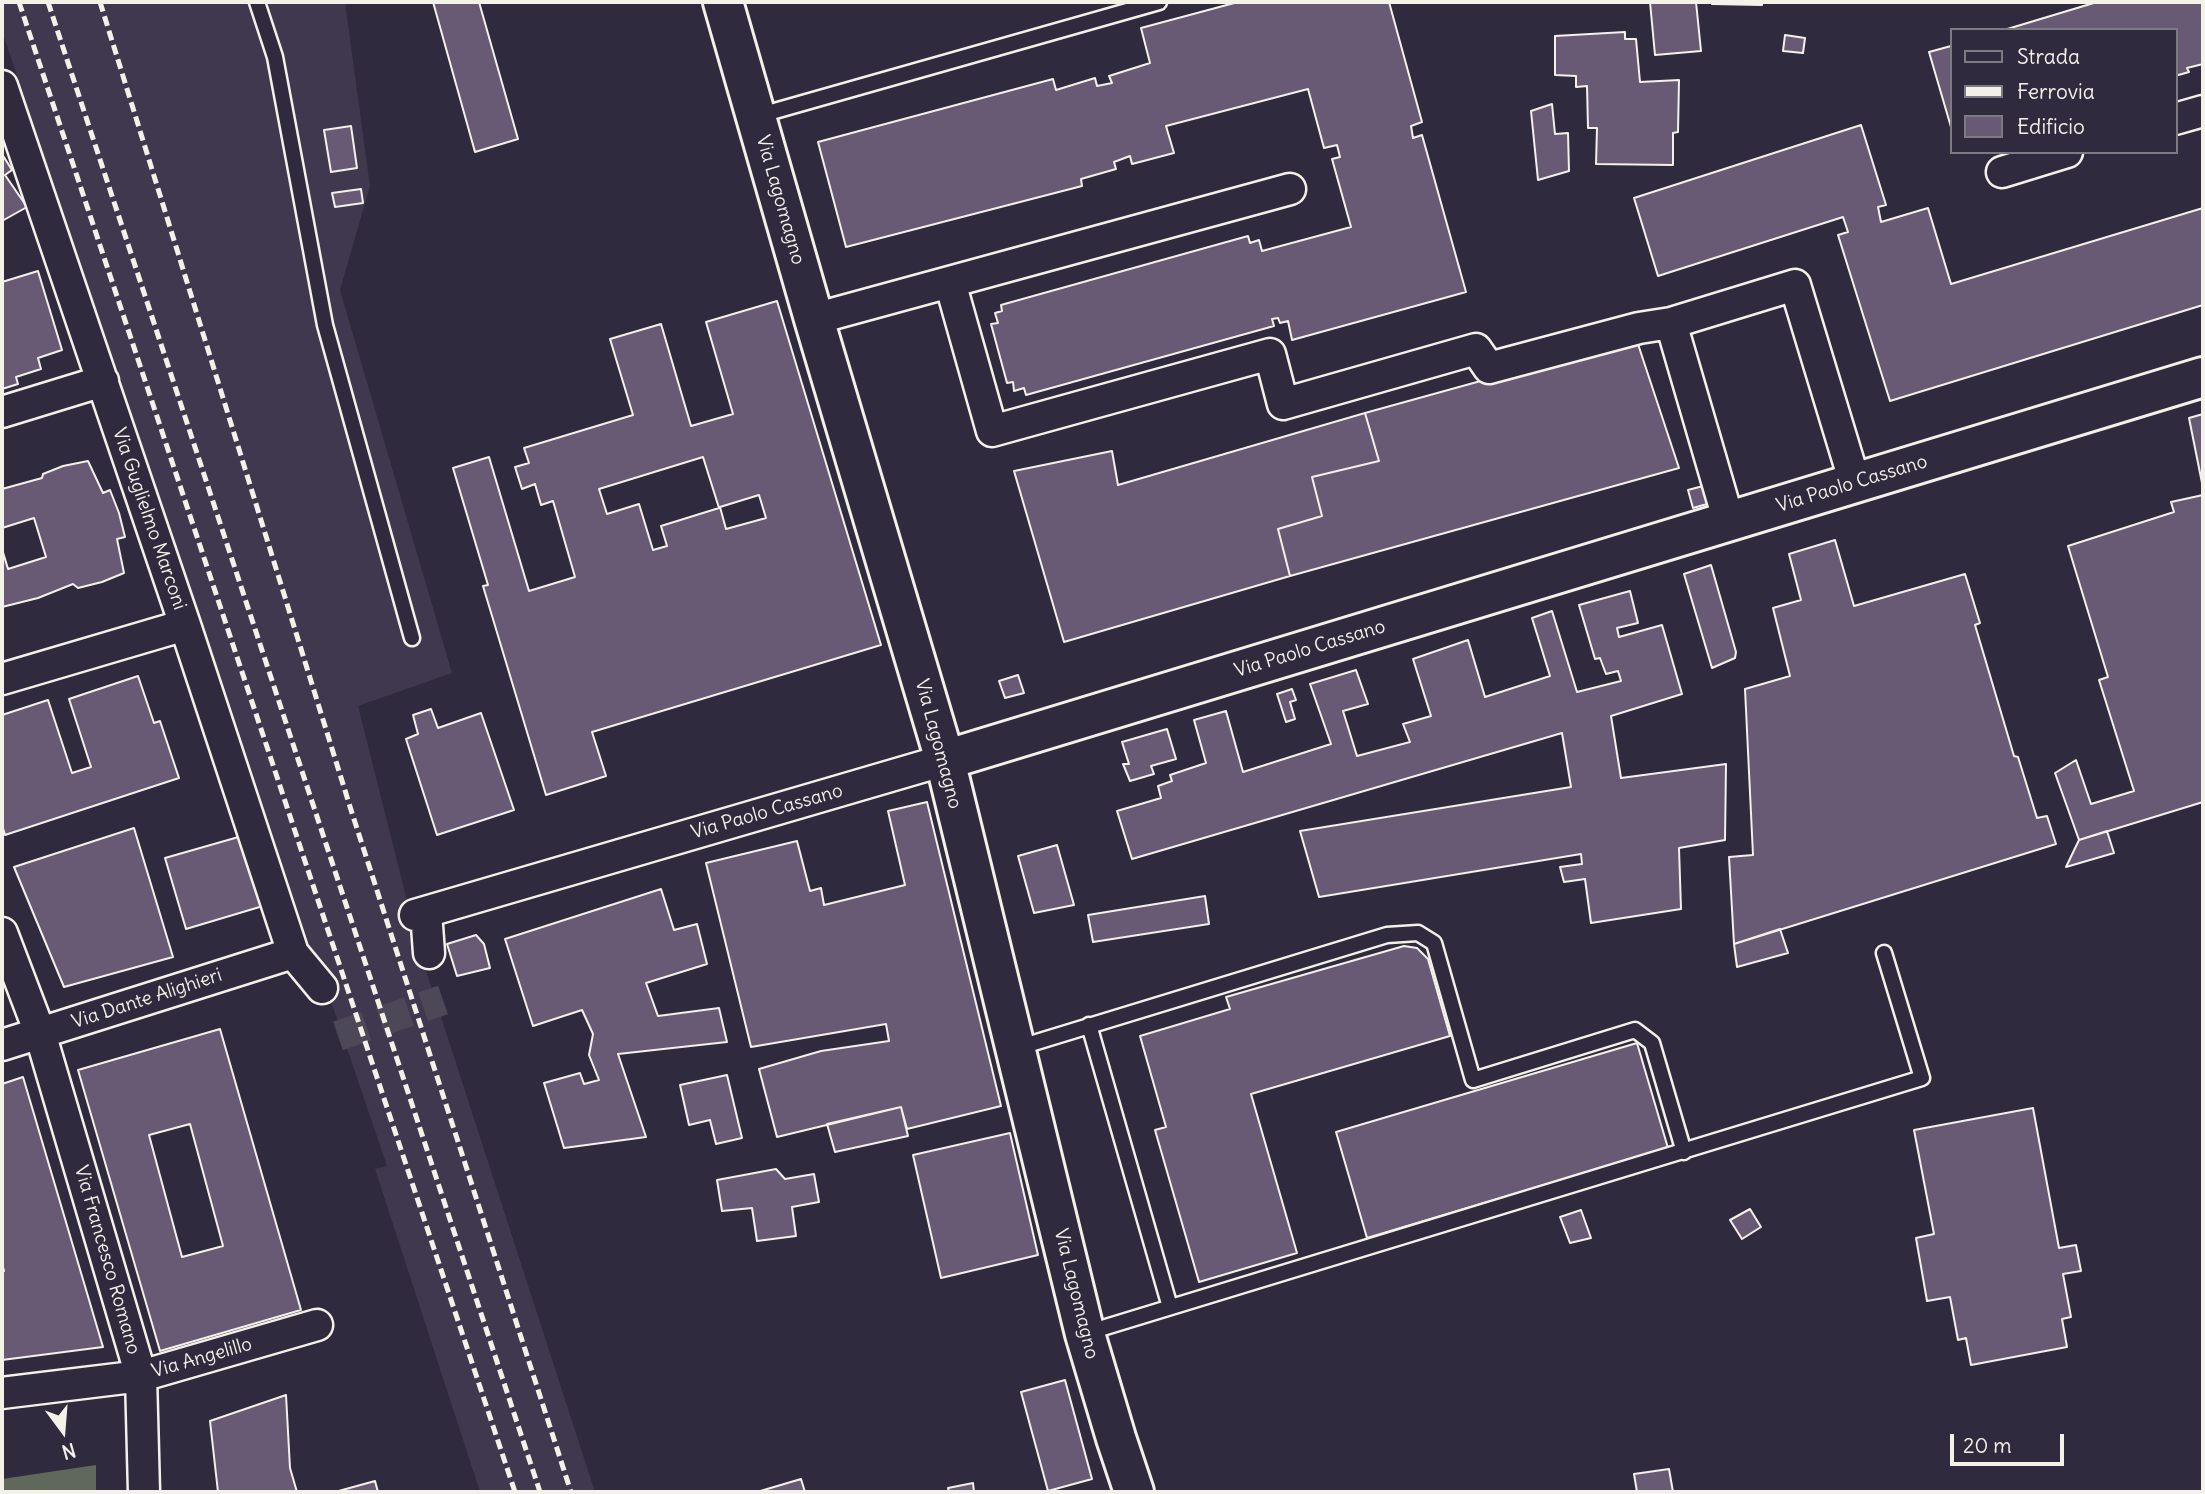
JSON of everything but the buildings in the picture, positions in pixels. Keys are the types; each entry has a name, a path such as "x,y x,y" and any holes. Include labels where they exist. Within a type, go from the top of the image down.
{"main road":[{"name":"Via Lagomagno","path":"723,2 945,760 1085,1334 1115,1438 1134,1492"},
{"name":"Via Paolo Cassano","path":"945,760 2203,377"}],"street":[{"name":"Via Guglielmo Marconi","path":"2,86 293,953"},
{"path":"2177,118 2203,111"},
{"path":"2002,172 2060,154"},
{"path":"814,319 1290,189"},
{"path":"950,282 992,431 1270,354 1283,404 1476,349 1489,368 1639,328 1671,323 1795,285 1855,483"},
{"path":"1671,323 1729,522"},
{"path":"2,412 103,382"},
{"path":"2,680 185,625"},
{"name":"Via Paolo Cassano","path":"429,953 420,914 945,760"},
{"name":"Via Francesco Romano","path":"2,933 40,1033 141,1376 144,1492"},
{"path":"293,953 322,988"},
{"name":"Via Dante Alighieri","path":"2,1045 293,953"},
{"name":"Via Angelillo","path":"2,1393 141,1376 317,1325"}],"lane":[{"path":"257,2 275,57 325,325 412,638"},
{"path":"756,116 1159,2"},
{"path":"1014,1049 1387,935 1418,933 1433,943 1473,1080 1635,1030 1652,1043 1684,1152"},
{"path":"1085,1334 1922,1078 1884,953"},
{"path":"1089,1025 1170,1307"}],"shaded area":[{"path":"2,2 345,2 370,186 340,290 452,673 358,706 420,952 595,1492 480,1492 375,1169 387,1166 320,969 295,920 182,569 2,31"}],"green space":[{"path":"96,1465 96,1492 2,1492 2,1479"}],"tunnel":[{"path":"338,1036 443,1000"}],"railway":[{"path":"19,2 515,1492"},
{"path":"48,2 540,1492"},
{"path":"100,2 352,813 571,1492"}]}
